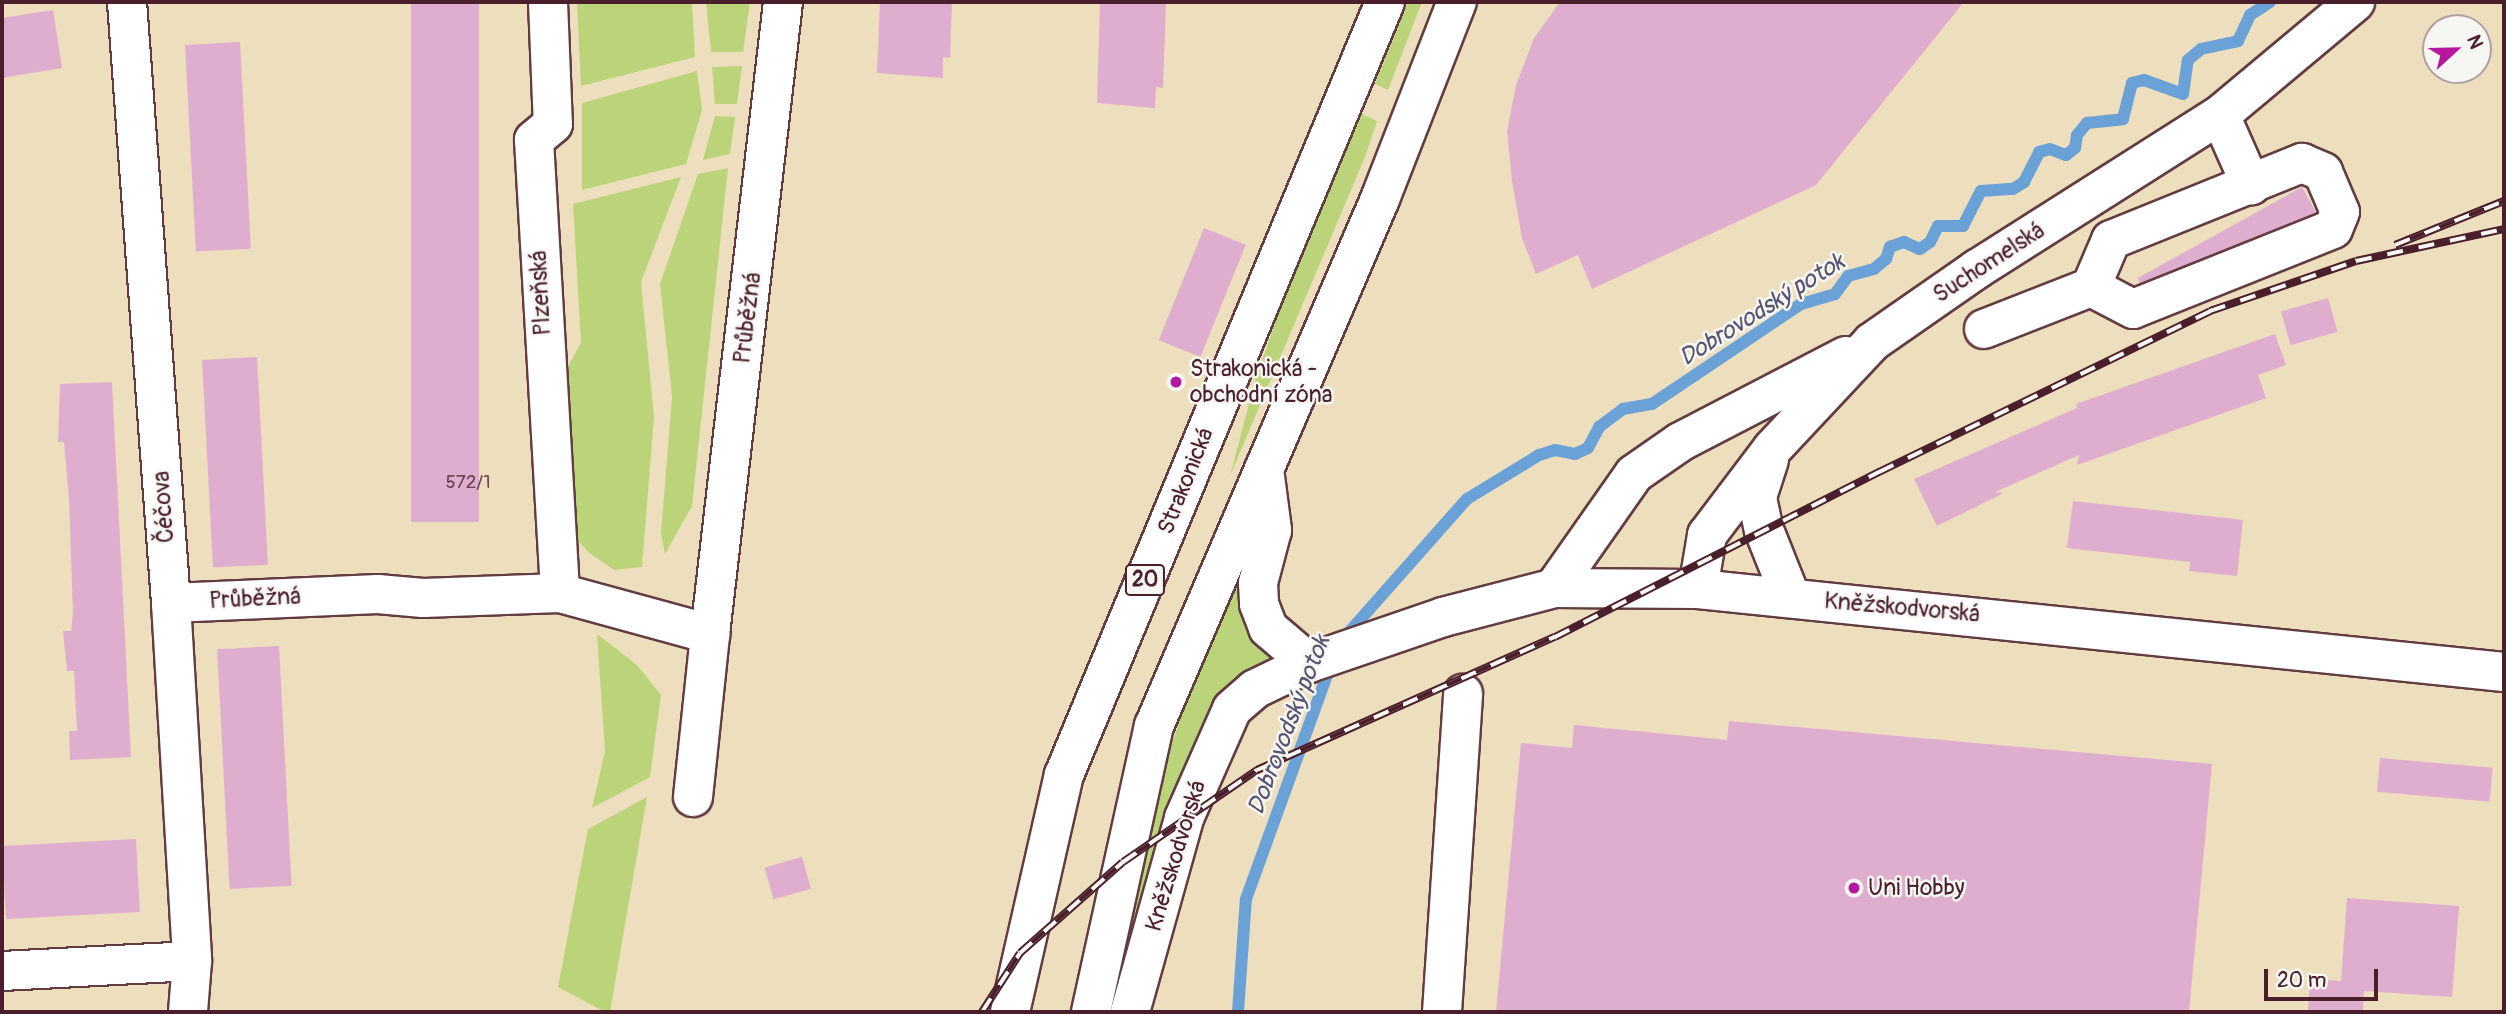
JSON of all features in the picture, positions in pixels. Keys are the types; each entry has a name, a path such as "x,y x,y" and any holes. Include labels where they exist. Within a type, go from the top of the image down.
{"street":[{"name":"Čéčova","path":"127,2 172,603 192,961 188,1012"},
{"name":"Plzeňská","path":"548,2 554,124 534,140 560,593"},
{"name":"Průběžná","path":"693,797 783,2"},
{"name":"Strakonická","path":"1010,1012 1064,775 1385,2"},
{"path":"1091,1012 1154,726 1380,199 1457,2"},
{"name":"Suchomelská","path":"1698,589 1707,536 1772,449 1871,342 1977,269 2220,115 2355,2"},
{"path":"2220,115 2251,185"},
{"path":"1984,329 2091,287 2111,240 2302,163 2322,172 2340,212 2333,229 2133,309 2091,287"},
{"path":"1554,588 1634,474 1679,442 1871,342"},
{"path":"1772,449 1757,498 1764,530 1791,598"},
{"path":"1264,469 1272,530 1258,583 1259,604 1268,628 1311,662"},
{"name":"Kněžskodvorská","path":"1130,1012 1184,818 1232,709 1255,689 1311,662 1406,632 1443,617 1554,588 1698,589 2504,672"},
{"name":"Průběžná","path":"172,603 379,594 423,598 560,593 710,634"},
{"path":"1442,1012 1463,694"},
{"path":"2,971 192,961"}],"green space":[{"path":"577,2 692,2 695,57 581,86"},
{"path":"706,2 750,2 743,52 711,52"},
{"path":"1408,2 1422,2 1388,90 1375,84"},
{"path":"742,66 737,104 715,104 712,67"},
{"path":"697,71 702,110 686,164 582,190 582,103"},
{"path":"1362,114 1377,121 1365,157 1230,476 1256,377 1283,301"},
{"path":"715,116 735,117 730,154 703,160"},
{"path":"728,168 692,506 665,554 661,534 672,397 660,284 698,174"},
{"path":"681,177 641,282 654,417 642,567 614,570 588,552 575,537 558,384 581,343 573,204"},
{"path":"1253,536 1279,659 1249,679 1115,1012 1104,1012 1145,820 1193,683"},
{"path":"597,634 637,665 661,695 650,777 592,808 605,751"},
{"path":"647,797 610,1012 605,1012 558,987 588,829"}],"building":[{"path":"411,2 479,2 479,522 411,522"},
{"path":"880,2 952,2 950,58 943,57 943,78 877,73"},
{"path":"1100,2 1166,3 1163,88 1156,87 1155,108 1097,103"},
{"path":"1560,2 1964,2 1816,185 1592,289 1578,255 1536,274 1522,238 1512,181 1507,131 1516,85 1534,38"},
{"path":"53,10 62,68 2,78 2,18"},
{"path":"240,42 251,249 196,252 185,45"},
{"path":"2302,187 2316,212 2152,304 2138,278"},
{"path":"1204,228 1246,245 1200,357 1159,340"},
{"path":"2328,298 2338,332 2291,345 2281,312"},
{"path":"2275,334 2286,365 2258,375 2266,398 2077,465 2079,455 1995,492 2004,493 1937,526 1914,479 2077,408 2076,404"},
{"path":"257,357 268,565 213,568 202,360"},
{"path":"112,382 131,757 70,760 69,731 77,731 74,671 67,671 63,631 71,631 73,613 69,498 64,442 58,442 60,384"},
{"path":"2073,501 2243,520 2237,576 2189,571 2190,562 2067,548"},
{"path":"279,646 292,886 230,889 217,649"},
{"name":"Uni Hobby","path":"1729,721 2212,764 2189,1012 1496,1012 1521,743 1572,748 1574,725 1727,740"},
{"path":"2380,758 2493,768 2490,802 2377,792"},
{"path":"136,839 140,912 6,919 2,846"},
{"path":"802,857 811,889 774,899 765,868"},
{"path":"2347,898 2459,906 2452,997 2364,991 2363,1012 2308,1012 2310,979 2341,981"}],"waterway":[{"name":"Dobrovodský potok","path":"1343,639 1467,499 1539,455 1555,450 1575,454 1588,448 1599,427 1623,409 1652,404 1801,304 1835,294 1848,276 1874,269 1886,259 1890,247 1904,242 1920,249 1930,242 1938,226 1963,226 1981,191 2013,189 2024,182 2039,152 2050,149 2066,155 2075,148 2077,135 2087,123 2123,119 2132,83 2144,80 2183,94 2188,60 2201,49 2238,41 2250,15 2270,2"},
{"name":"Dobrovodský potok","path":"1238,1012 1246,899 1332,662"}],"railway":[{"path":"2395,245 2504,201"},
{"path":"982,1012 1020,953 1123,862 1257,770 1555,637 1879,472 2210,311 2356,261 2504,229"}],"place":[{"name":"Strakonická - obchodní zóna","path":"1176,382"},
{"name":"Uni Hobby","path":"1854,888"}]}
